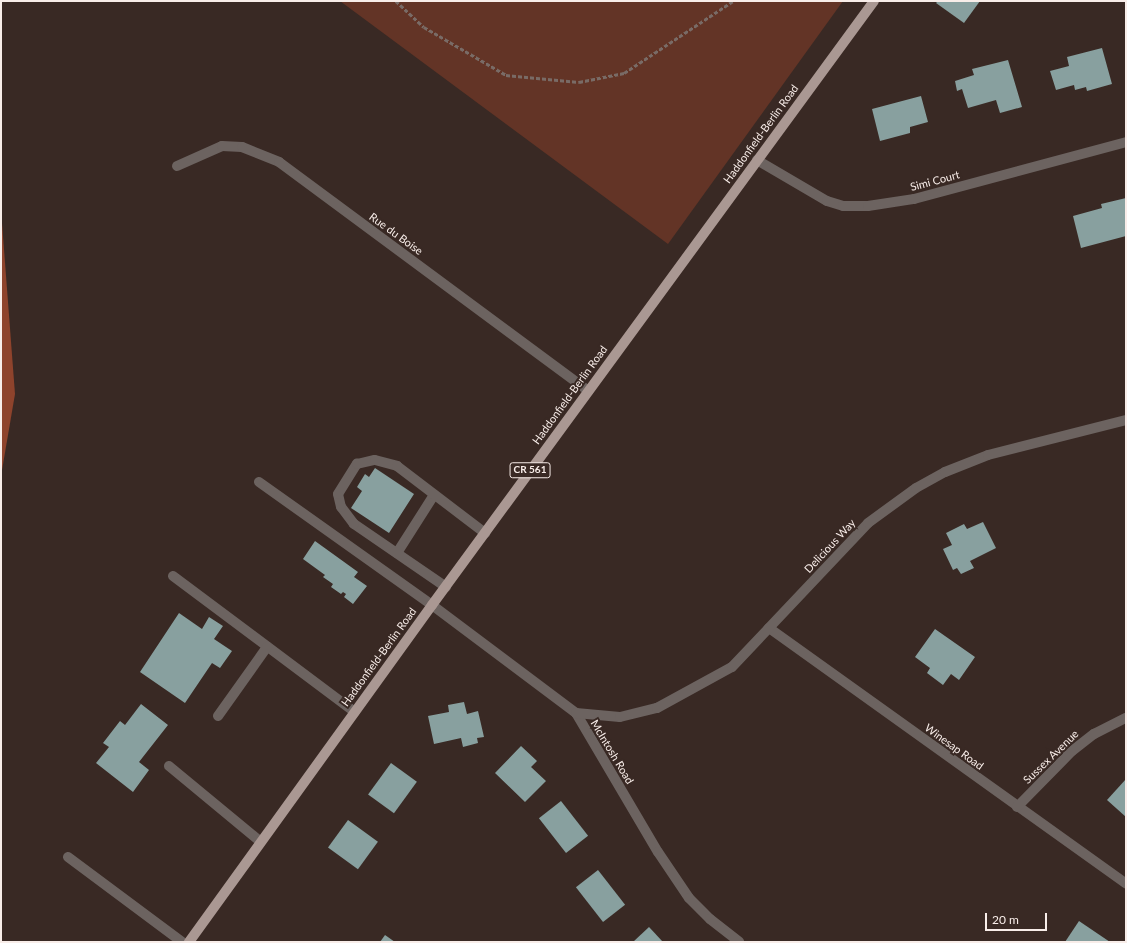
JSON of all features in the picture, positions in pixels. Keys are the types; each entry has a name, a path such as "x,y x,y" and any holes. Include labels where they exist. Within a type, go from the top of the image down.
{"main road":[{"name":"Haddonfield-Berlin Road","path":"190,942 588,390 874,1"}],"street":[{"name":"Simi Court","path":"757,160 827,201 843,206 868,206 914,199 1126,142"},
{"name":"Rue du Boise","path":"177,166 222,146 242,147 279,162 588,390"},
{"name":"Delicious Way","path":"576,713 620,717 657,708 732,667 868,523 916,488 945,472 988,455 1126,420"},
{"path":"446,587 354,524 341,507 338,494 357,464 374,460 397,466 485,533"},
{"name":"McIntosh Road","path":"259,482 432,605 576,713 658,852 689,898 710,919 739,942"},
{"path":"397,553 434,495"},
{"path":"173,576 355,712"},
{"name":"Winesap Road","path":"769,628 1126,884"},
{"path":"218,716 267,647"},
{"name":"Sussex Avenue","path":"1017,807 1072,750 1094,734 1126,718"},
{"path":"169,766 261,842"},
{"path":"68,857 182,942"}],"path":[{"path":"396,1 424,27 506,75 579,82 624,73 733,1"}],"shaded area":[{"path":"340,1 843,1 668,244"},
{"path":"1,210 15,394 1,476"}],"building":[{"path":"938,1 980,1 964,23 936,3"},
{"path":"1102,48 1112,84 1087,91 1086,87 1075,90 1074,85 1056,90 1050,71 1069,66 1067,57"},
{"path":"1008,60 1022,107 1000,113 996,100 968,108 962,89 957,91 955,81 974,75 972,69"},
{"path":"921,96 928,122 910,127 910,133 880,141 872,109"},
{"path":"1126,198 1126,236 1081,248 1073,216 1102,208 1101,204"},
{"path":"375,468 414,494 389,533 351,508 362,491 357,487 365,474 369,477"},
{"path":"983,522 996,548 970,561 974,568 961,574 957,568 953,570 943,549 952,545 946,533 964,524 967,529"},
{"path":"315,541 358,572 354,577 367,586 353,604 344,597 346,594 343,592 341,594 331,587 333,584 323,577 325,575 303,559"},
{"path":"179,613 202,629 209,617 223,626 214,639 232,651 220,668 212,663 185,703 140,672"},
{"path":"935,629 975,657 959,680 951,674 943,685 927,673 930,668 915,657"},
{"path":"464,702 467,714 478,711 484,737 477,738 478,743 463,747 461,738 434,744 428,716 449,712 448,705"},
{"path":"141,704 168,725 139,762 149,770 133,792 96,763 109,747 103,743 120,721 125,725"},
{"path":"521,746 537,761 531,767 546,781 525,802 495,773"},
{"path":"391,763 417,782 394,813 368,795"},
{"path":"1126,779 1126,817 1107,800"},
{"path":"561,801 588,836 566,853 539,818"},
{"path":"348,820 378,842 358,869 328,848"},
{"path":"598,870 625,905 603,922 576,887"},
{"path":"1079,921 1110,942 1065,942"},
{"path":"649,927 663,942 633,942"},
{"path":"385,935 395,942 380,942"}]}
